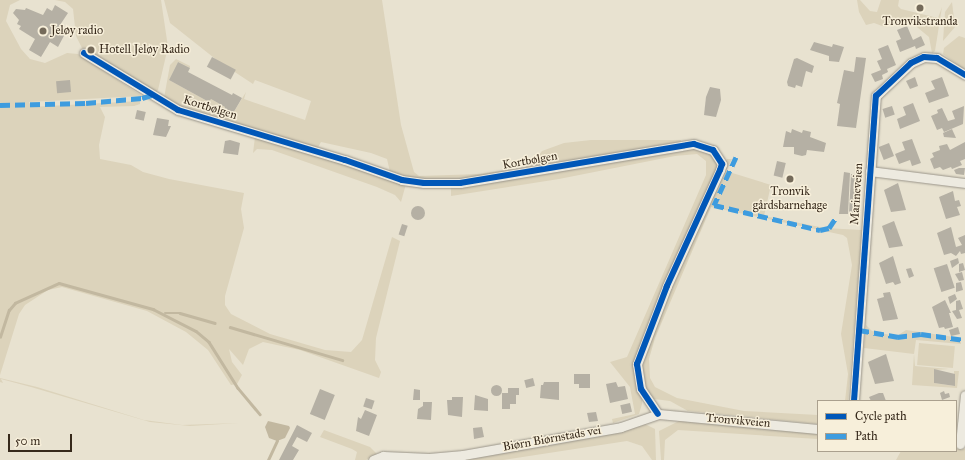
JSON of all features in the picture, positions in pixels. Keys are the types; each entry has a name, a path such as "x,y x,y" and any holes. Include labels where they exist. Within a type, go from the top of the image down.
{"street":[{"name":"Kortbølgen","path":"84,53 178,110 345,160 402,180 424,183 460,183 682,145 694,144 708,147 718,154 722,164 667,286 637,364 642,389 658,414"},
{"name":"Marineveien","path":"854,400 874,100 882,88 911,63 924,57 937,58 965,75"},
{"name":"Marineveien","path":"870,171 965,183"},
{"path":"960,444 965,395"},
{"name":"Tronvikveien","path":"658,414 817,429"},
{"name":"Biørn Biørnstads vei","path":"373,460 383,456 429,458 463,455 621,427 658,414"}],"shaded area":[{"path":"0,0 20,0 10,5 6,21 21,49 30,59 45,63 67,53 78,54 142,96 29,102 31,107 140,101 140,104 134,106 100,107 105,117 99,145 100,159 131,165 143,172 169,179 244,193 241,209 244,228 225,296 225,305 231,314 270,334 325,350 351,352 362,340 392,237 400,241 376,338 375,360 381,372 379,378 300,350 263,342 249,349 243,365 229,349 232,362 242,375 237,384 231,385 208,350 186,332 147,311 62,287 48,290 25,305 19,314 0,375"},
{"path":"55,0 161,0 168,47 158,90 155,93 83,50 76,36 73,9 65,2"},
{"path":"164,0 382,0 401,125 414,172 419,176 480,174 525,167 533,163 542,151 564,143 591,140 681,140 681,143 472,179 418,181 390,172 387,159 371,153 321,142 317,149 186,112 164,98 170,65 176,59 190,66 190,68 178,62 169,80 209,102 211,99 225,107 224,111 232,115 246,92 244,99 305,120 311,101 255,80 253,84 218,61 170,23"},
{"path":"857,0 860,0 870,11 877,12 881,0 899,0 898,6 901,9 938,18 942,7 935,51 932,53 929,37 906,18 885,27 874,23 866,25 859,12"},
{"path":"952,2 955,27 943,41 945,12"},
{"path":"959,36 965,38 965,70 943,54 944,48"},
{"path":"255,137 406,184 401,202 395,195 377,187 272,150 257,149 253,153"},
{"path":"691,146 707,149 718,165 642,340 642,404 639,414 613,423 612,419 635,414 630,387 610,362 627,357 706,175 706,161 697,154 675,156 559,179 451,196 451,185"},
{"path":"727,159 732,159 726,171 771,185 764,216 825,228 862,230 848,400 845,400 848,374 841,334 852,265 847,238 843,235 711,207 655,338 649,359 650,378 655,387 677,398 744,411 817,415 817,424 688,411 670,401 654,399 644,388 640,360"},
{"path":"866,325 872,331 897,336 906,330 961,338 961,344 916,340 914,354 864,348"},
{"path":"919,343 955,346 953,368 917,365"},
{"path":"914,354 915,366 949,369 935,370 934,383 954,386 954,371 959,371 957,388 912,385"},
{"path":"0,378 37,387 144,420 182,425 239,423 190,426 150,422 1,379 3,383 0,382"},
{"path":"681,420 817,432 817,439 678,430 665,440 664,460 661,460 659,431"},
{"path":"268,421 289,426 290,428 285,438 277,441 269,438 265,427"},
{"path":"645,424 655,429 656,460 652,460 642,446 627,441 503,460 457,460"},
{"path":"324,430 370,447 377,454 366,460 355,460 357,452 320,437"},
{"path":"957,448 965,449 965,460 896,460 900,452 957,452"}],"building":[{"name":"Jeløy radio","path":"55,5 68,13 60,25 66,32 58,47 50,42 41,57 29,50 35,39 19,29 21,26 17,24 19,20 13,13 16,9 25,10 26,8 43,15 47,8 52,11"},
{"path":"907,26 913,40 921,36 925,45 916,49 915,46 900,52 896,41 901,39 897,30"},
{"path":"814,42 832,47 833,44 844,47 839,62 829,61 829,56 810,50"},
{"path":"888,45 896,65 887,69 888,72 882,75 883,79 875,82 871,74 881,70 877,61 882,59 878,49"},
{"path":"212,57 236,70 231,79 207,67"},
{"path":"856,57 866,58 856,128 837,126 840,104 837,103 844,70 854,72"},
{"path":"797,58 814,66 812,73 806,71 802,87 796,85 795,88 788,86 787,82 794,59"},
{"path":"178,62 190,68 188,72 232,95 233,93 242,98 232,115 224,111 225,107 211,99 209,102 169,80"},
{"path":"915,77 918,86 910,89 906,81"},
{"path":"942,77 949,96 929,103 925,93 935,89 931,81"},
{"path":"70,80 71,92 57,93 56,81"},
{"path":"710,87 720,89 721,100 716,117 704,115 706,97"},
{"path":"913,103 920,121 900,129 897,119 906,115 903,107"},
{"path":"892,106 895,115 885,118 882,109"},
{"path":"964,106 963,124 944,132 942,128 937,130 931,116 938,113 937,110 942,108 948,121 955,119 952,111"},
{"path":"137,110 146,112 144,121 135,119"},
{"path":"157,118 169,120 168,126 171,126 166,137 153,135"},
{"path":"792,129 802,133 803,130 811,132 810,137 826,143 824,152 807,150 806,155 802,156 794,154 794,147 783,147 786,131 791,133"},
{"path":"952,129 956,138 944,137 943,133"},
{"path":"912,139 921,163 912,166 910,160 899,164 895,154 905,150 902,142"},
{"path":"230,140 240,143 238,155 223,153 225,141"},
{"path":"965,142 965,159 960,161 962,165 952,169 951,167 943,170 940,167 934,169 930,159 934,157 932,153 940,150 939,146 947,144 950,150"},
{"path":"889,143 894,156 884,160 879,147"},
{"path":"777,161 786,163 782,178 774,176"},
{"path":"965,168 964,175 956,174 954,170"},
{"path":"844,172 850,173 848,214 839,214"},
{"path":"851,174 859,174 856,215 849,214"},
{"path":"898,183 906,210 891,212 884,190"},
{"path":"953,191 955,201 959,200 961,206 957,207 960,215 946,219 939,197"},
{"path":"415,206 421,206 425,210 425,216 421,220 415,220 411,216 411,210"},
{"path":"894,221 903,246 889,248 882,226"},
{"path":"402,224 408,226 404,236 399,234"},
{"path":"951,227 956,247 962,245 958,238 965,235 965,253 961,254 960,251 956,256 951,253 944,255 937,233"},
{"path":"893,256 901,283 895,285 893,282 886,284 879,263"},
{"path":"958,258 959,263 952,268 950,261"},
{"path":"963,263 965,270 959,272 959,264"},
{"path":"947,264 955,288 941,292 934,268"},
{"path":"911,268 914,276 909,278 906,269"},
{"path":"962,272 964,280 959,281 955,274"},
{"path":"961,282 963,290 956,292 956,283"},
{"path":"890,292 898,319 883,321 877,299 884,297 883,293"},
{"path":"955,294 957,299 950,304 948,297"},
{"path":"945,300 951,313 949,313 953,327 945,329 944,327 939,328 932,307"},
{"path":"960,300 963,309 959,310 962,318 957,319 952,311 956,310 956,301"},
{"path":"958,327 960,334 951,336 949,330"},
{"path":"886,354 894,381 875,384 868,362"},
{"path":"934,369 955,374 955,386 934,383"},
{"path":"574,374 590,374 590,388 579,388 579,384 574,384"},
{"path":"533,378 535,386 526,388 524,380"},
{"path":"544,382 559,382 559,400 540,398 541,385 543,385"},
{"path":"616,382 618,387 625,386 628,399 610,403 606,384"},
{"path":"496,384 500,386 502,390 500,394 496,396 492,394 490,390 492,386"},
{"path":"508,388 519,388 519,395 516,395 516,404 510,404 510,409 502,409 502,393 508,393"},
{"path":"320,389 335,395 325,420 310,414"},
{"path":"414,389 420,390 420,400 413,400"},
{"path":"944,391 945,394 949,393 950,397 942,400 940,393"},
{"path":"883,393 886,400 870,400 869,397"},
{"path":"475,395 488,399 488,411 474,410"},
{"path":"452,397 463,397 462,417 448,415 447,400 452,400"},
{"path":"366,398 375,401 372,409 363,407"},
{"path":"423,402 432,402 431,420 417,419 418,409 423,406"},
{"path":"630,403 632,412 622,414 620,405"},
{"path":"365,410 377,415 369,436 356,431 358,417 361,419"},
{"path":"596,412 598,421 589,422 587,413"},
{"path":"297,425 312,433 307,442 297,437 292,446 299,450 293,460 279,460"},
{"path":"482,427 484,437 474,439 473,428"}],"waterway":[{"path":"0,337 9,310 15,303 59,283 153,309 196,331 209,342 238,388 260,414"},
{"path":"165,313 180,313 215,323"},
{"path":"230,327 342,360"},
{"path":"268,460 277,441"}],"marked path":[{"path":"0,105 86,103 142,98 152,95"},
{"path":"736,157 714,205 820,230 829,228 835,219"},
{"path":"859,330 897,337 921,334 965,340"}],"cycle path":[{"path":"84,53 178,110 345,160 402,180 424,183 460,183 694,144 713,150 722,164 720,170 667,286 637,364 641,389 658,414"},
{"path":"854,400 876,96 911,63 924,57 937,58 965,75"}],"place":[{"name":"Tronvikstranda","path":"920,8"},
{"name":"Jeløy radio","path":"43,31"},
{"name":"Hotell Jeløy Radio","path":"91,50"},
{"name":"Tronvik gårdsbarnehage","path":"790,179"}]}
